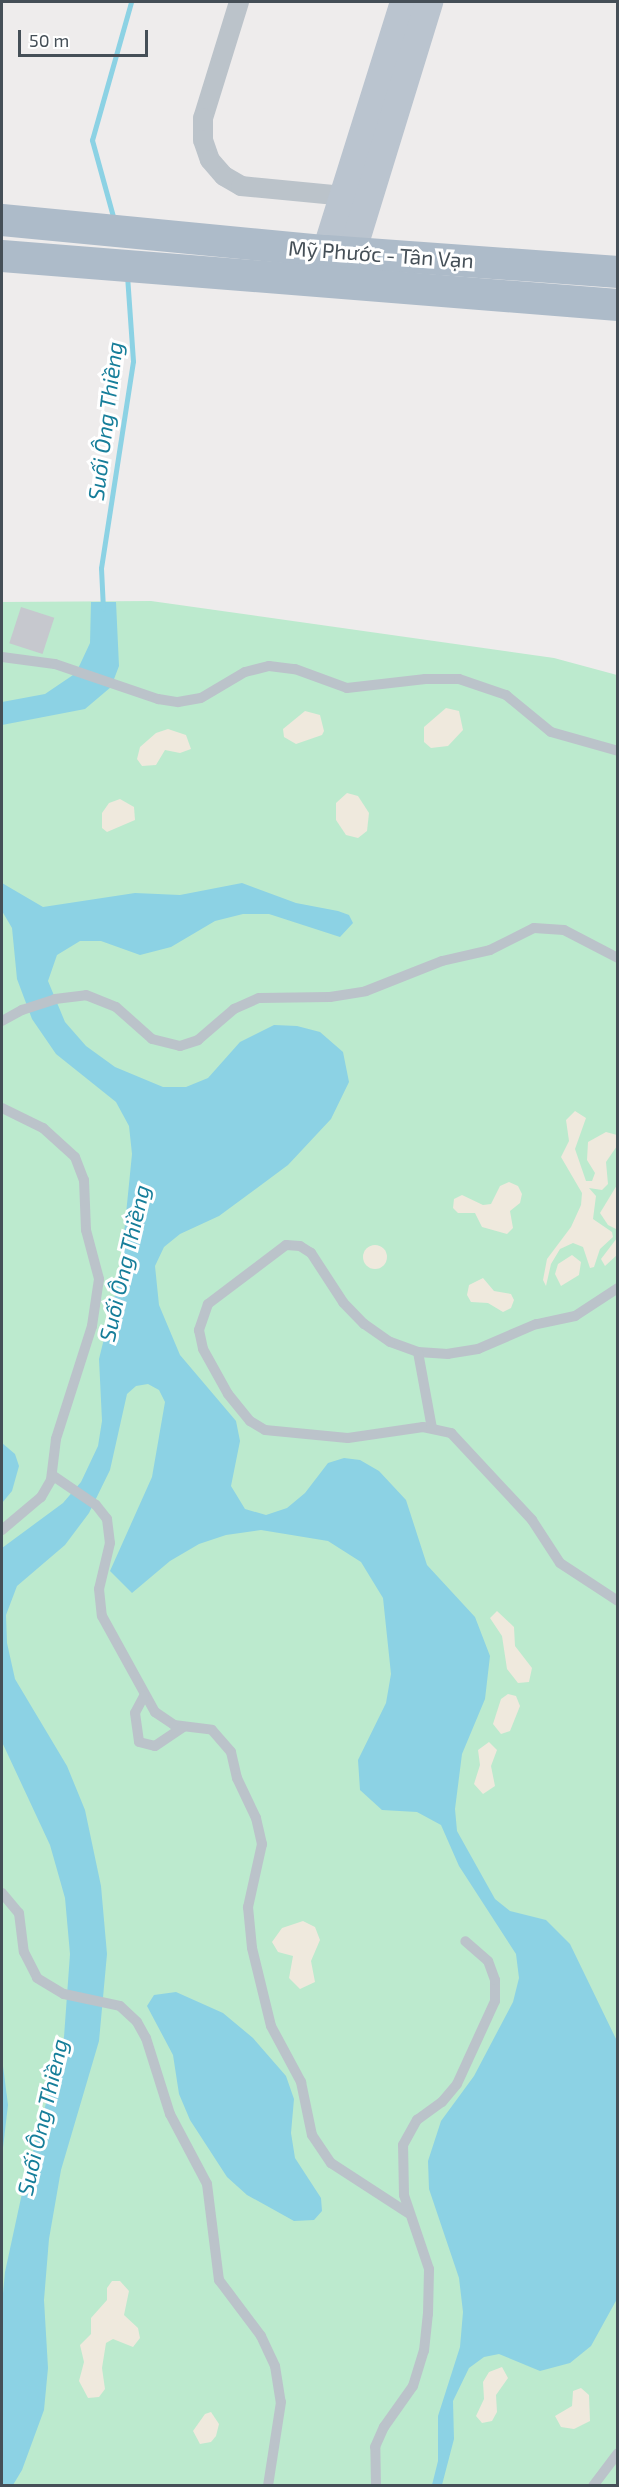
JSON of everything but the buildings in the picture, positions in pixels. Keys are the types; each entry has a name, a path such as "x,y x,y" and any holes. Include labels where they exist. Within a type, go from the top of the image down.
{"main road":[{"name":"Mỹ Phước - Tân Vạn","path":"2,220 339,252 618,272"},
{"name":"Mỹ Phước - Tân Vạn","path":"2,256 618,305"}],"street":[{"path":"239,2 203,118 203,140 210,160 224,176 241,186 344,196"},
{"path":"339,252 344,196 405,2"},
{"path":"339,252 429,2"}],"lane":[{"path":"2,657 38,660 158,699 188,701 214,693 245,672 269,666 295,669 347,688 425,679 459,679 506,695 551,732 618,751"},
{"path":"2,1021 22,1010 55,999 97,997 116,1007 152,1039 180,1046 198,1040 234,1009 259,998 330,997 366,991 442,961 490,950 534,928 564,930 618,958"},
{"path":"2,1108 43,1128 75,1157 84,1179 86,1230 97,1266 97,1306 56,1439 52,1475 41,1497 2,1530"},
{"path":"618,1288 575,1316 536,1324 478,1349 448,1354 418,1352 390,1342 364,1324 343,1302 311,1253 293,1245 278,1247 214,1298 203,1311 198,1330 203,1349 228,1394 250,1421 265,1430 356,1438 432,1428 451,1433 467,1446 488,1476 532,1520 551,1552 570,1573 618,1601"},
{"path":"418,1352 432,1428"},
{"path":"52,1475 96,1505 107,1519 110,1535 100,1576 102,1616 144,1696 159,1716 183,1727 213,1730 227,1743 243,1795 260,1831 261,1857 250,1894 249,1934 271,2026 301,2082 312,2135 332,2163 408,2213"},
{"path":"144,1696 135,1713 139,1742 155,1746 183,1727"},
{"path":"2,1893 20,1913 24,1952 30,1970 44,1984 74,1996 104,2001 127,2011 146,2038 170,2114 207,2184 219,2280 261,2336 275,2366 281,2402 268,2486"},
{"path":"376,2486 375,2447 384,2427 413,2386 428,2323 429,2270 408,2213 401,2176 406,2136 417,2120 442,2102 457,2084 495,2001 495,1980 488,1961 465,1941"},
{"path":"594,2486 618,2453"}],"green space":[{"path":"151,601 554,658 617,675 617,2485 2,2485 2,602"}],"sand":[{"path":"446,708 459,711 463,730 448,746 431,748 424,742 424,727"},
{"path":"305,711 320,715 324,731 322,735 296,744 284,737 283,729"},
{"path":"168,729 186,735 191,749 180,753 165,750 156,765 142,766 137,759 140,747 156,733"},
{"path":"347,793 358,796 369,813 367,831 358,838 346,835 336,820 336,803"},
{"path":"120,799 134,807 135,820 107,832 102,828 102,813 109,803"},
{"path":"575,1111 586,1118 575,1149 586,1181 592,1181 595,1173 587,1160 588,1142 606,1132 617,1135 617,1146 606,1162 608,1184 602,1190 589,1188 596,1196 593,1219 612,1232 613,1237 600,1249 594,1267 590,1268 583,1247 573,1243 560,1249 551,1264 546,1286 543,1280 547,1259 571,1227 581,1205 582,1193 561,1157 569,1141 566,1120"},
{"path":"509,1182 518,1186 522,1194 520,1203 510,1211 513,1228 507,1234 482,1227 475,1213 458,1213 453,1208 454,1199 462,1195 483,1205 491,1204 500,1186"},
{"path":"617,1185 618,1228 616,1229 608,1225 600,1213"},
{"path":"617,1238 617,1255 605,1266 601,1259"},
{"path":"375,1245 384,1248 387,1257 384,1266 375,1269 366,1266 363,1257 366,1248"},
{"path":"572,1255 581,1262 579,1275 561,1286 555,1274 558,1264"},
{"path":"483,1278 494,1291 511,1294 514,1300 511,1308 503,1312 488,1303 471,1302 467,1295 469,1285"},
{"path":"497,1611 514,1627 515,1646 532,1668 529,1682 518,1683 507,1669 502,1636 490,1618"},
{"path":"508,1694 516,1696 520,1706 510,1731 501,1734 493,1724 501,1699"},
{"path":"489,1742 497,1750 491,1766 495,1786 483,1794 474,1784 480,1765 478,1750"},
{"path":"303,1921 315,1927 320,1940 311,1961 315,1982 300,1989 289,1978 293,1956 278,1952 272,1942 282,1928"},
{"path":"112,2281 120,2281 129,2291 124,2315 138,2328 140,2338 133,2347 113,2339 106,2343 102,2368 105,2389 99,2397 88,2398 79,2381 84,2362 80,2345 91,2334 91,2318 107,2300 107,2288"},
{"path":"502,2367 508,2378 496,2395 497,2412 492,2421 482,2423 476,2416 484,2399 483,2382 489,2372"},
{"path":"581,2388 589,2395 590,2421 574,2429 561,2427 555,2416 572,2406 573,2391"},
{"path":"211,2412 219,2424 216,2436 211,2442 200,2444 193,2431 205,2414"}],"water":[{"path":"91,602 116,602 119,666 111,687 85,709 2,725 2,702 45,694 76,673 90,643"},
{"path":"2,883 43,907 135,893 180,895 242,883 296,903 338,911 349,915 353,923 340,937 269,914 243,914 215,921 171,947 140,955 101,941 80,941 57,955 48,981 65,1022 86,1046 115,1067 163,1087 186,1087 208,1078 240,1042 274,1025 297,1026 320,1032 343,1052 349,1082 331,1119 288,1165 219,1216 180,1234 164,1247 155,1266 159,1305 180,1355 236,1421 240,1441 231,1486 245,1509 266,1515 287,1508 305,1493 328,1463 344,1458 360,1460 379,1471 406,1500 427,1565 475,1617 490,1656 485,1699 462,1754 455,1809 457,1831 495,1899 510,1911 546,1920 570,1944 617,2041 617,2299 591,2346 570,2363 540,2371 499,2354 484,2357 469,2368 453,2401 454,2439 442,2485 432,2485 438,2461 438,2416 460,2347 463,2312 459,2278 429,2189 428,2161 441,2121 474,2076 513,2002 519,1978 516,1954 459,1866 441,1825 417,1812 382,1810 360,1790 358,1760 386,1703 391,1674 383,1598 361,1562 328,1541 261,1530 226,1535 199,1544 170,1561 132,1593 110,1571 152,1477 165,1402 159,1390 148,1384 136,1386 127,1394 110,1470 89,1513 65,1545 17,1586 6,1615 7,1643 15,1679 67,1766 85,1810 101,1886 107,1954 99,2041 61,2170 49,2239 44,2300 48,2368 44,2410 22,2470 13,2485 2,2485 2,2304 5,2272 24,2184 64,2037 70,1954 65,1898 50,1845 2,1742 2,1548 63,1503 81,1482 98,1446 102,1421 99,1359 120,1274 132,1154 129,1126 116,1102 56,1054 32,1019 17,979 12,928 2,911"},
{"path":"2,1443 15,1454 19,1466 12,1491 2,1503"},
{"path":"176,1992 223,2013 253,2038 286,2076 294,2099 291,2133 295,2158 321,2198 322,2211 314,2220 294,2221 247,2195 227,2177 190,2120 179,2094 173,2055 147,2006 154,1995"},
{"path":"2,2058 8,2105 2,2156"}],"waterway":[{"name":"Suối Ông Thiềng","path":"114,220 92,140 131,2"},
{"name":"Suối Ông Thiềng","path":"103,609 101,568 133,361 127,276"}]}
